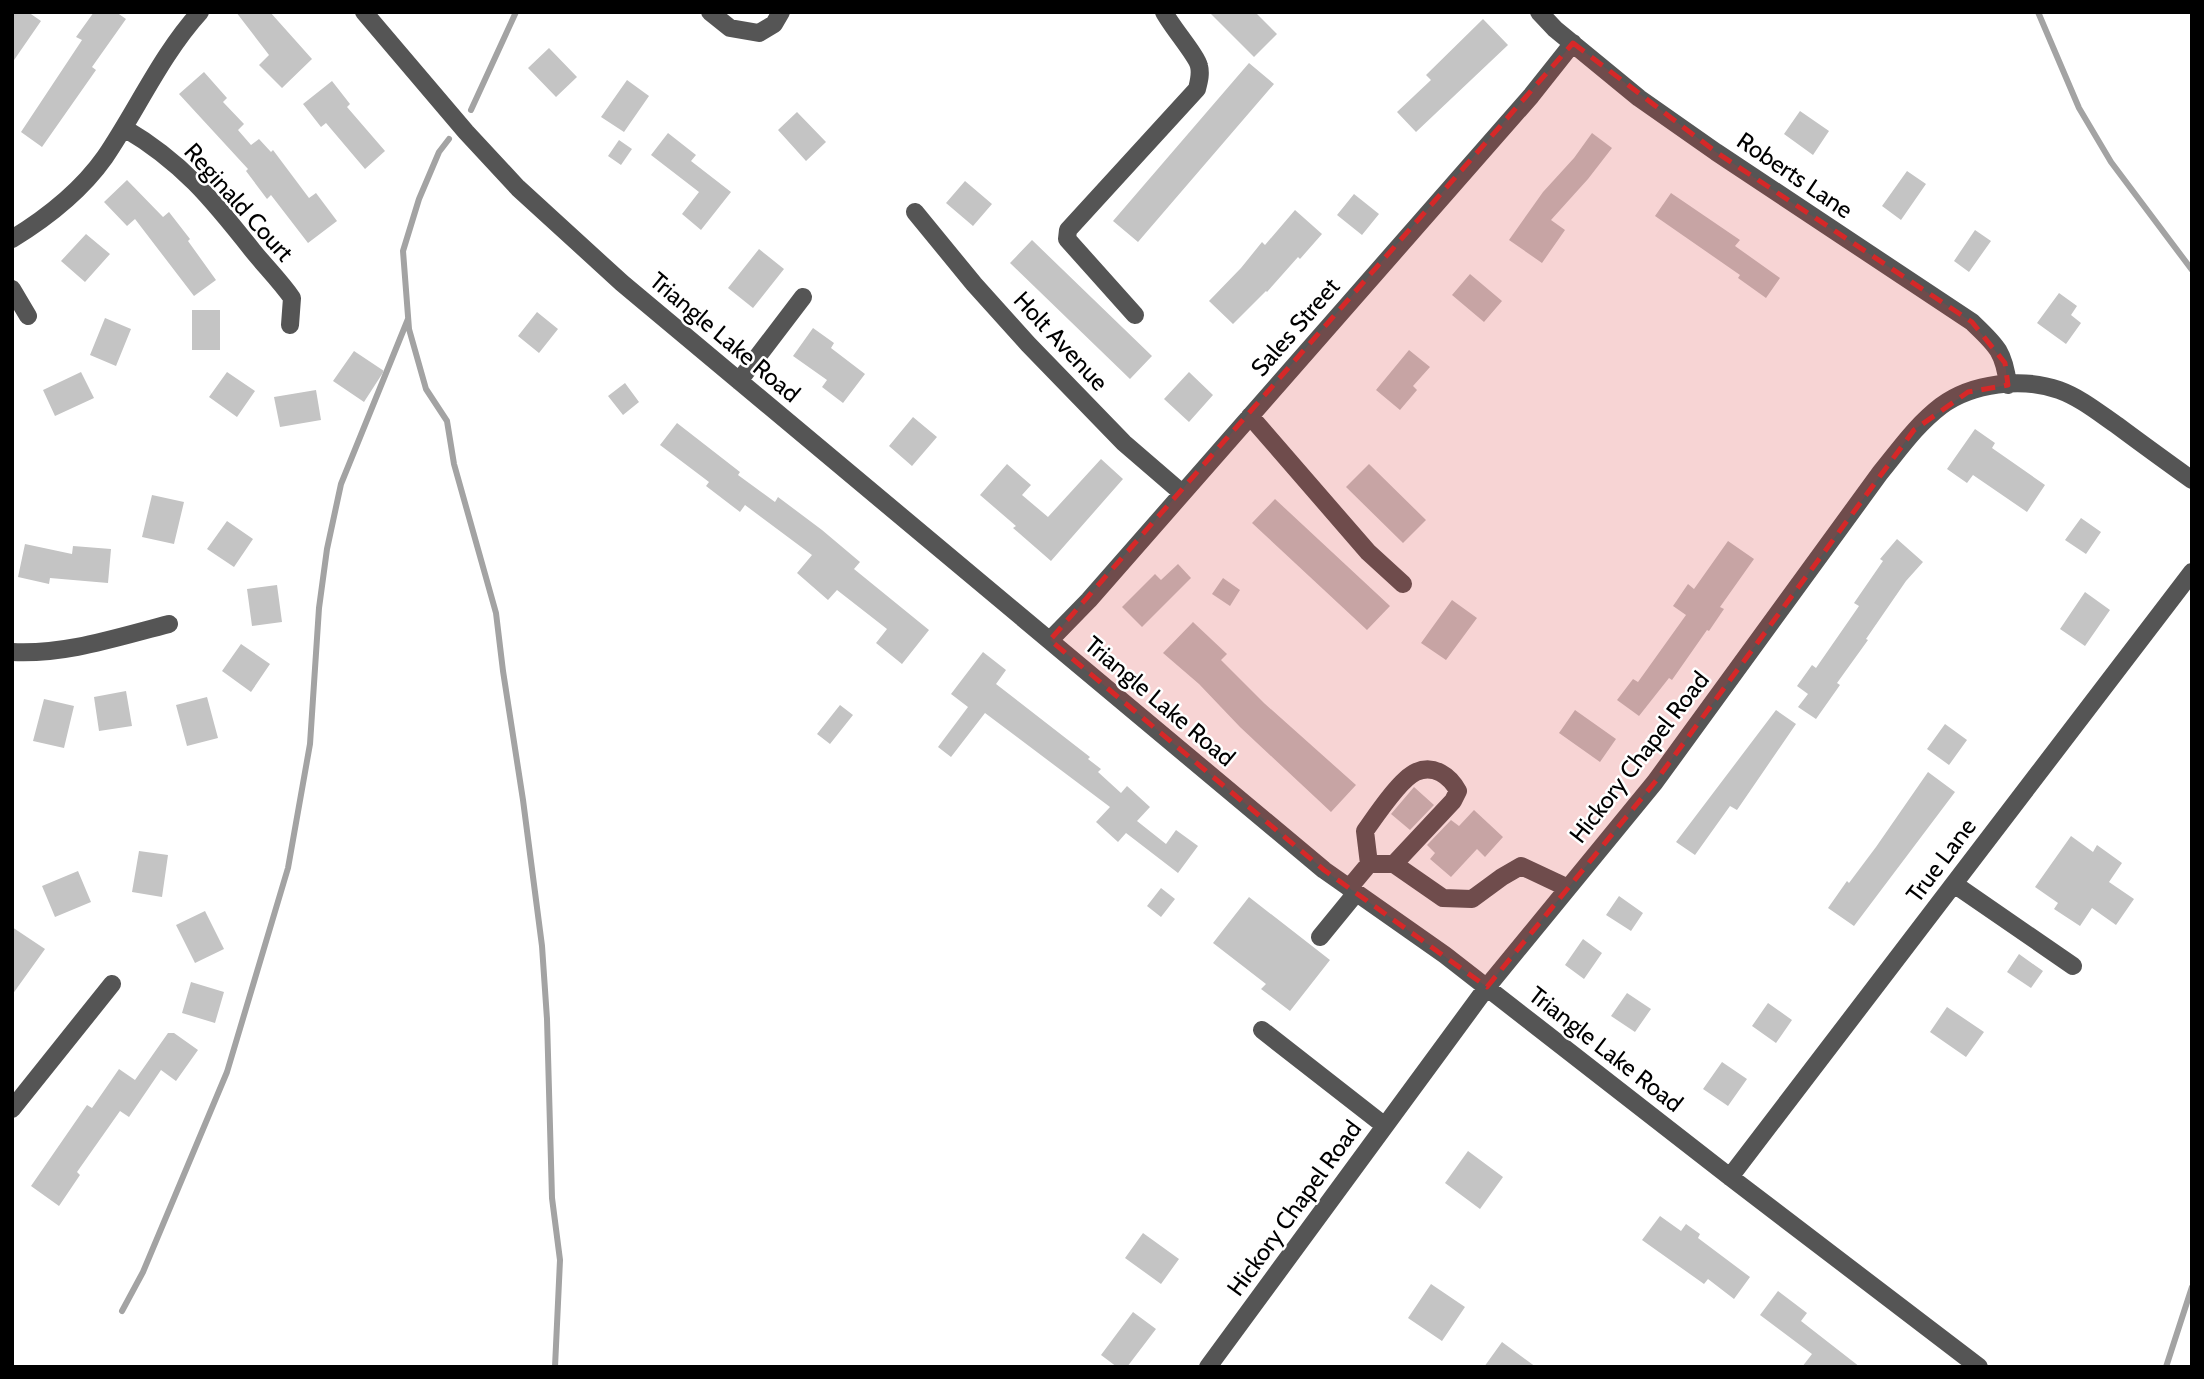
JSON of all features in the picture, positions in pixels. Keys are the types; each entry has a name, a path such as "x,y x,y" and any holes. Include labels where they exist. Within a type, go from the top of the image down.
{"street":[{"path":"12,239 48,215 82,184 103,159 171,50 200,12"},
{"name":"Triangle Lake Road","path":"363,12 518,188 621,283 1324,870 1446,955 1979,1367"},
{"path":"710,12 730,29 759,33 774,24 781,12"},
{"path":"1135,315 1067,239 1068,230 1196,89 1200,78 1199,63 1171,26 1164,12"},
{"name":"Roberts Lane","path":"1539,12 1639,98 1972,322 1996,345 2005,363 2008,384"},
{"name":"Sales Street","path":"1051,640 1531,96 1573,43"},
{"name":"Reginald Court","path":"124,128 172,160 212,200 292,298 290,325"},
{"name":"Holt Avenue","path":"915,212 1028,345 1124,443 1182,493"},
{"path":"12,289 28,316"},
{"path":"738,381 803,297"},
{"name":"Hickory Chapel Road","path":"1208,1367 1487,987 1655,782 1914,430 1942,405 1968,392 1996,385 2030,384 2059,390 2082,401 2192,480"},
{"path":"1250,416 1368,552 1404,584"},
{"name":"True Lane","path":"1730,1177 2192,572"},
{"path":"12,652 35,653 93,643 169,624"},
{"path":"1320,937 1369,864 1365,831 1381,808 1416,772 1441,772 1451,778 1458,791 1453,801 1394,864"},
{"path":"1369,864 1394,864 1443,898 1472,899 1521,866 1568,888"},
{"path":"1954,884 2073,966"},
{"path":"12,1109 112,985"},
{"path":"1262,1030 1385,1126"}],"highlighted area":[{"path":"1573,43 1716,152 1972,322 2005,363 2008,385 1968,392 1914,430 1655,782 1487,987 1324,870 1050,640"}],"building":[{"path":"12,12 28,12 41,21 12,63"},
{"path":"94,12 116,12 126,19 92,67 96,70 42,147 21,132 82,40 76,37"},
{"path":"236,12 270,12 312,59 282,88 259,65 269,55"},
{"path":"1209,12 1255,12 1277,34 1254,57"},
{"path":"1483,19 1508,45 1416,132 1397,112 1431,80 1426,75"},
{"path":"549,48 577,77 556,97 528,68"},
{"path":"1249,63 1274,84 1138,242 1113,221"},
{"path":"204,72 227,98 223,102 244,124 238,130 251,145 259,139 271,152 273,150 309,198 316,193 337,221 308,243 271,195 267,199 246,171 248,169 179,94"},
{"path":"627,80 649,96 624,132 601,117"},
{"path":"332,81 350,104 347,107 385,151 365,169 326,123 321,127 303,104"},
{"path":"1800,111 1829,131 1813,155 1784,134"},
{"path":"797,112 826,142 806,161 778,130"},
{"path":"668,133 696,155 691,161 731,192 701,230 682,214 699,192 651,155"},
{"path":"1592,133 1612,148 1551,220 1565,230 1542,263 1509,240 1543,192 1574,158"},
{"path":"619,140 632,149 621,165 608,156"},
{"path":"1907,171 1926,184 1901,220 1882,206"},
{"path":"127,180 163,217 169,212 216,280 194,296 135,219 127,226 104,202"},
{"path":"965,181 992,204 973,226 946,203"},
{"path":"1671,193 1740,240 1735,246 1780,278 1766,298 1738,278 1740,275 1655,216"},
{"path":"1354,194 1379,214 1362,235 1337,215"},
{"path":"1295,210 1322,234 1233,324 1209,301 1262,242 1265,245"},
{"path":"1975,230 1991,241 1969,272 1954,261"},
{"path":"86,234 110,254 85,282 61,261"},
{"path":"1032,240 1152,356 1130,379 1010,263"},
{"path":"759,249 784,269 753,308 728,288"},
{"path":"1470,274 1502,301 1484,322 1452,295"},
{"path":"2059,293 2077,306 2071,315 2081,323 2066,344 2037,323"},
{"path":"192,310 220,310 220,350 192,350"},
{"path":"537,312 558,329 539,353 518,336"},
{"path":"105,318 131,329 116,366 90,355"},
{"path":"813,328 834,343 831,348 865,374 843,403 822,387 827,380 793,356"},
{"path":"1409,350 1430,367 1413,386 1417,390 1400,410 1376,390"},
{"path":"354,351 384,371 364,402 333,381"},
{"path":"81,372 94,398 55,416 43,390"},
{"path":"227,372 255,391 237,417 209,397"},
{"path":"1189,372 1213,395 1189,422 1164,399"},
{"path":"625,383 639,402 623,415 608,396"},
{"path":"316,390 321,420 280,427 274,397"},
{"path":"913,417 937,437 912,466 889,446"},
{"path":"677,423 740,472 738,475 775,502 778,497 822,530 860,562 854,569 929,630 902,664 876,643 887,629 837,590 828,600 797,573 812,555 745,505 740,512 706,486 709,482 660,445"},
{"path":"1975,429 1995,443 1992,448 2045,485 2027,512 1973,475 1967,483 1947,469"},
{"path":"1101,459 1123,479 1051,561 980,495 1007,464 1031,485 1022,495 1048,517"},
{"path":"1369,464 1426,520 1403,543 1346,487"},
{"path":"152,495 184,502 174,544 142,537"},
{"path":"1275,499 1390,606 1367,630 1252,523"},
{"path":"2081,518 2101,532 2086,554 2065,540"},
{"path":"227,521 253,539 234,567 207,549"},
{"path":"1897,539 1923,562 1906,581 1866,639 1868,640 1837,683 1840,685 1816,719 1798,707 1808,694 1797,686 1812,665 1816,668 1859,606 1854,603 1883,561 1880,559"},
{"path":"1728,541 1754,559 1720,607 1724,609 1709,631 1707,630 1672,680 1669,678 1639,716 1617,700 1633,679 1638,682 1686,615 1673,606 1688,584 1694,589"},
{"path":"25,544 72,554 73,546 111,549 108,583 50,578 49,584 18,577"},
{"path":"1178,564 1191,578 1142,627 1122,607 1155,574 1161,580"},
{"path":"1223,578 1240,590 1230,606 1212,594"},
{"path":"277,585 282,622 252,626 247,589"},
{"path":"2085,592 2110,610 2085,646 2060,629"},
{"path":"1452,600 1477,618 1446,660 1421,643"},
{"path":"1193,622 1227,654 1221,660 1264,703 1356,785 1331,812 1240,727 1199,684 1163,653"},
{"path":"241,644 270,664 251,692 222,671"},
{"path":"983,652 1006,670 996,684 1090,757 1088,759 1101,769 1098,772 1121,793 1127,786 1150,807 1137,821 1166,844 1176,830 1198,846 1178,873 1126,833 1118,842 1096,822 1110,807 985,713 951,757 938,747 968,707 951,694"},
{"path":"126,691 132,726 99,731 94,697"},
{"path":"207,697 218,738 187,746 176,705"},
{"path":"44,699 74,706 64,748 33,741"},
{"path":"840,705 853,715 830,744 817,734"},
{"path":"1575,710 1616,739 1600,762 1559,733"},
{"path":"1776,710 1796,724 1737,810 1730,806 1695,855 1676,842"},
{"path":"1945,724 1967,740 1949,765 1927,749"},
{"path":"1928,772 1955,792 1854,926 1828,908 1876,847"},
{"path":"1414,787 1434,805 1410,830 1391,814"},
{"path":"1474,810 1503,837 1485,857 1477,849 1451,877 1430,859 1435,853 1427,845 1451,820 1459,826"},
{"path":"2071,836 2093,852 2097,845 2122,863 2109,882 2134,899 2116,925 2092,908 2080,926 2054,909 2058,903 2035,887"},
{"path":"139,851 168,855 162,897 132,892"},
{"path":"78,871 91,902 55,917 42,886"},
{"path":"1161,888 1175,899 1161,917 1147,906"},
{"path":"1619,896 1643,913 1631,931 1606,915"},
{"path":"1249,897 1330,960 1290,1011 1261,989 1266,984 1213,943"},
{"path":"205,911 224,949 195,963 176,925"},
{"path":"12,927 45,949 12,995"},
{"path":"1583,939 1602,953 1584,979 1565,965"},
{"path":"2019,954 2043,971 2031,988 2007,972"},
{"path":"191,982 224,992 215,1023 182,1013"},
{"path":"1627,993 1651,1009 1635,1032 1611,1016"},
{"path":"1768,1003 1792,1020 1776,1043 1752,1026"},
{"path":"1947,1007 1984,1032 1966,1057 1930,1032"},
{"path":"168,1033 174,1033 198,1050 176,1081 161,1070 129,1117 120,1111 77,1172 80,1175 59,1206 31,1186 87,1105 92,1108 119,1069 135,1080"},
{"path":"1722,1062 1747,1079 1728,1106 1703,1089"},
{"path":"1468,1151 1503,1177 1480,1209 1445,1183"},
{"path":"1660,1216 1681,1231 1686,1224 1700,1234 1698,1238 1750,1277 1734,1299 1708,1279 1704,1284 1642,1240"},
{"path":"1143,1233 1179,1259 1161,1284 1125,1258"},
{"path":"1431,1284 1465,1307 1442,1341 1408,1318"},
{"path":"1778,1291 1807,1313 1801,1321 1860,1367 1802,1367 1812,1354 1760,1315"},
{"path":"1133,1312 1156,1329 1127,1367 1117,1367 1101,1355"},
{"path":"1502,1342 1536,1367 1484,1367"}],"waterway":[{"path":"471,110 516,12"},
{"path":"2038,12 2079,108 2111,162 2192,270"},
{"path":"449,139 439,152 419,199 403,251 409,329 426,389 447,421 454,464 496,613 523,800 542,946 547,1019 552,1198 560,1260 555,1367"},
{"path":"122,1311 143,1272 227,1072 288,868 310,744 319,608 327,549 341,484 408,319"},
{"path":"2166,1367 2192,1287"}]}
